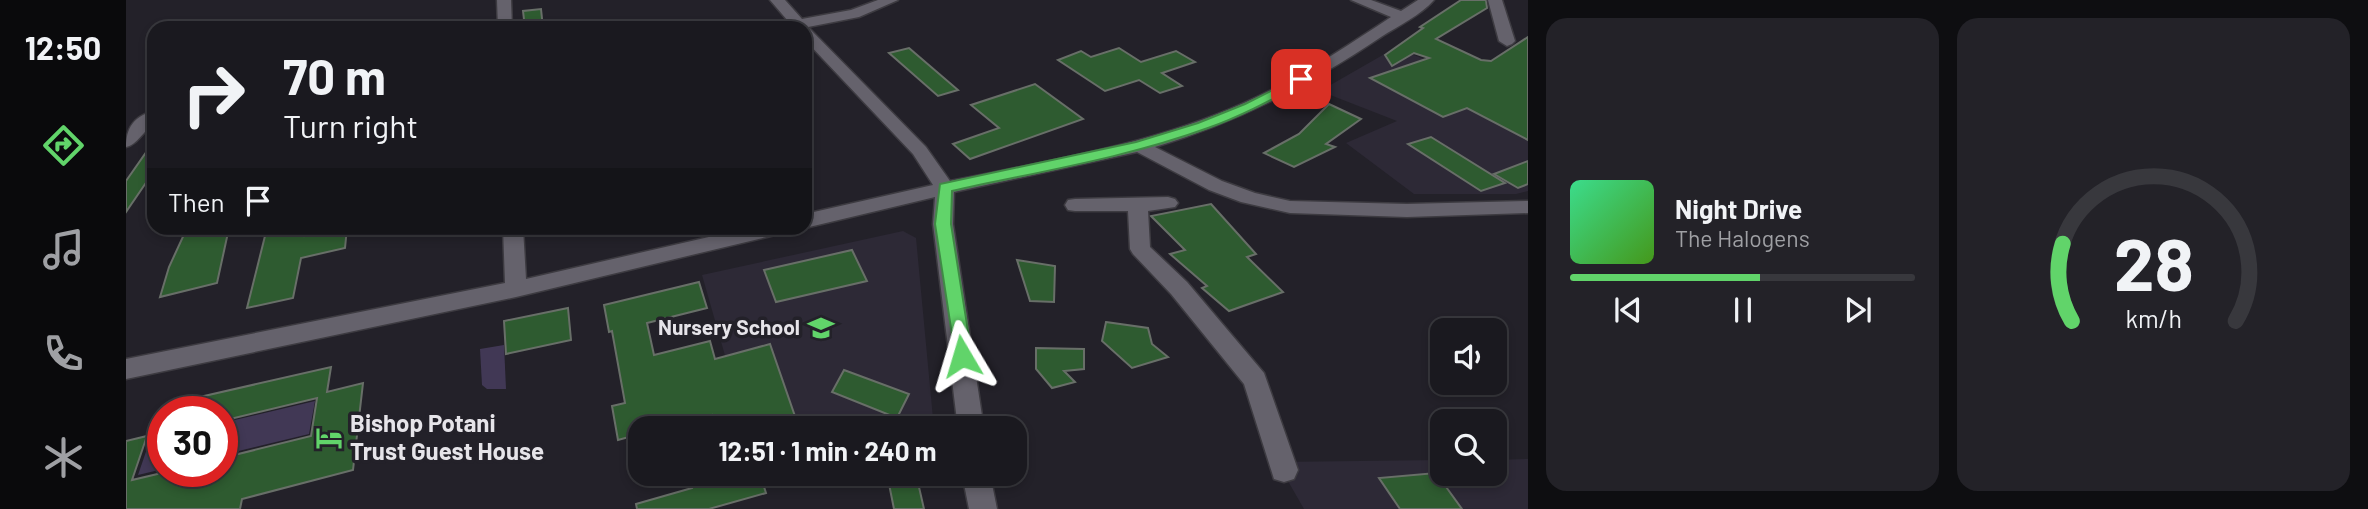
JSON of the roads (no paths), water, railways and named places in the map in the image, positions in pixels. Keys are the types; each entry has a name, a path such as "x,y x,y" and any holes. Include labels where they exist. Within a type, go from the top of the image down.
{"street":[{"path":"504,0 505,21"},
{"path":"777,0 796,21"},
{"path":"812,25 891,0"},
{"path":"1358,0 1402,16"},
{"path":"812,218 1139,145 1203,126 1250,107 1342,57 1427,0"},
{"path":"1495,0 1507,41"},
{"path":"812,39 919,151 945,188 943,224 969,416"},
{"path":"126,142 147,121"},
{"path":"1139,145 1189,175 1226,191 1277,205 1309,209 1457,211 1528,207"},
{"path":"1075,205 1168,203"},
{"path":"1138,205 1140,249 1179,288 1255,380 1284,470"},
{"path":"513,235 516,289"},
{"path":"126,369 516,289 745,235"},
{"path":"978,486 983,509"}],"place":[{"name":"Nursery School","path":"821,328"},
{"name":"Bishop Potani Trust Guest House","path":"329,438"}]}
